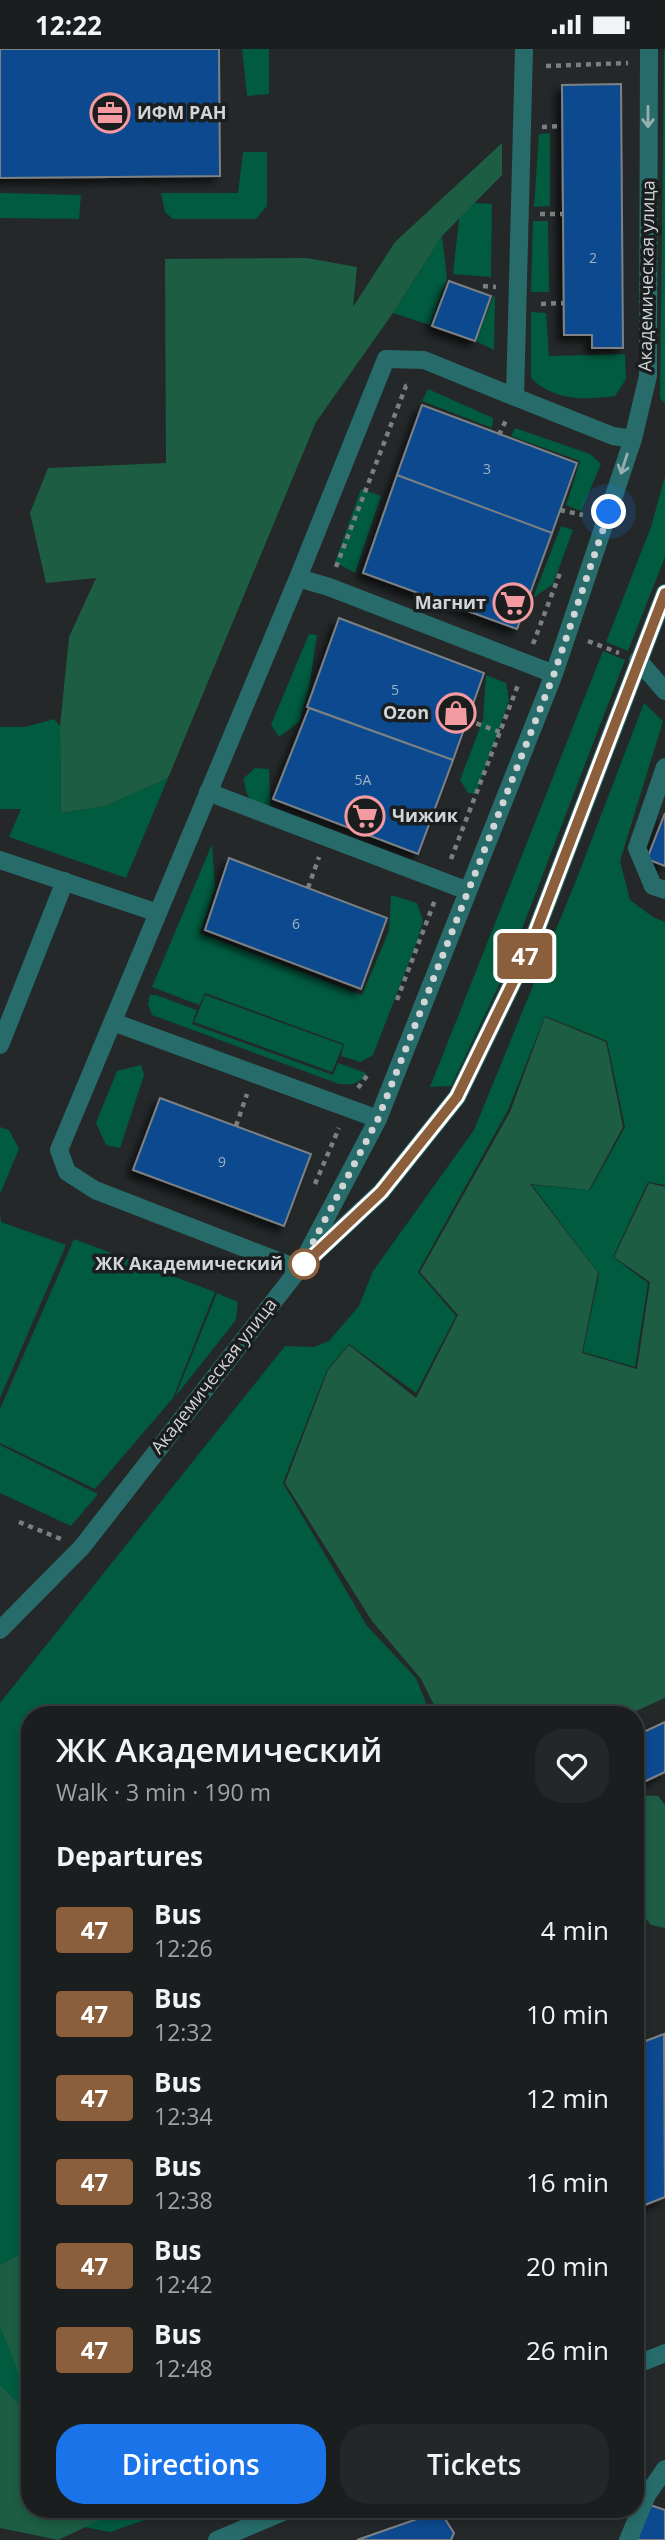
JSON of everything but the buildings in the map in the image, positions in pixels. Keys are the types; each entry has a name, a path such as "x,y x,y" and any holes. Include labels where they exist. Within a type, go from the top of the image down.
{"street":[{"path":"514,397 524,49 532,49"},
{"name":"Академическая улица","path":"0,1630 82,1547 299,1269 378,1119 554,674 633,439 648,376 649,49"},
{"path":"633,439 613,436 424,360 386,359 298,578 59,1150 66,1172 95,1190 299,1269 381,1192 457,1097 530,947 665,593"},
{"path":"298,578 329,587 554,674"},
{"path":"638,660 665,691"},
{"path":"665,767 637,848 653,886 665,890"},
{"path":"208,792 468,891"},
{"path":"0,860 158,913"},
{"path":"0,1045 65,881"},
{"path":"113,1022 378,1119"},
{"path":"644,2361 665,2353"},
{"path":"644,2502 665,2469"},
{"path":"217,2540 269,2518"},
{"path":"628,2540 637,2518"}],"path":[{"path":"540,68 548,65 635,63"},
{"path":"538,115 538,127 562,126"},
{"path":"536,214 563,213"},
{"path":"533,304 564,303"},
{"path":"329,587 406,386 416,385 424,360"},
{"path":"578,527 587,502"},
{"path":"560,510 583,515"},
{"path":"394,1008 564,563"},
{"path":"467,720 500,732"},
{"path":"308,888 326,837"},
{"path":"348,1089 360,1088 370,1071"},
{"path":"236,1126 255,1074"},
{"path":"19,1523 82,1547"}],"green space":[{"path":"242,49 269,49 269,94 247,96"},
{"path":"665,49 665,404 660,398"},
{"path":"550,133 550,206 534,207 539,134"},
{"path":"502,143 502,175 442,236 393,313 316,422 168,778 106,806 61,813 60,726 69,637 96,578 46,583 30,513 48,468 166,463 165,259 307,258 357,267 353,307 395,242"},
{"path":"243,152 267,152 267,206 256,219 173,219 165,212 161,193 238,193"},
{"path":"0,193 81,195 79,219 0,218"},
{"path":"461,202 492,204 491,277 453,274"},
{"path":"533,221 548,221 549,292 531,292"},
{"path":"442,236 447,278 430,325 393,313"},
{"path":"493,296 495,297 494,350 476,341"},
{"path":"531,312 546,313 549,356 625,354 626,379 615,396 581,398 560,395 540,386 531,378"},
{"path":"428,389 493,418 492,428 422,401"},
{"path":"515,428 590,454 601,464 581,511 566,505 580,461 511,436"},
{"path":"665,476 665,557 628,651 606,642 651,527"},
{"path":"361,489 381,496 355,573 335,562"},
{"path":"561,526 573,530 553,584 533,598"},
{"path":"309,634 317,635 309,688 299,722 279,737 271,725"},
{"path":"603,651 625,660 507,968 451,1086 430,1087"},
{"path":"486,675 506,683 509,701 476,794 468,793 460,780 483,720"},
{"path":"644,703 663,721 620,861 630,900 653,917 665,922 665,1185 648,1182 613,1257 648,1283 635,1367 583,1352 599,1274 532,1185 590,1190 625,1127 607,1041 545,1016 508,1110 418,1272 456,1316 416,1393 349,1344 327,1370 283,1483 367,1626 416,1678 427,1706 21,1706 21,2515 0,2511 0,1703 285,1346 314,1347 329,1341 359,1306 373,1271 474,1130 577,878"},
{"path":"54,719 60,726 61,813 106,806 168,778 126,878 9,837 21,809 0,809 0,727 25,727"},
{"path":"255,768 269,769 271,817 255,805 246,791 244,778"},
{"path":"212,844 215,887 200,933 362,995 389,931 391,895 417,903 423,920 418,939 373,1055 360,1062 341,1056 344,1044 205,993 199,1005 152,987"},
{"path":"150,995 197,1010 192,1024 333,1075 338,1063 366,1073 355,1083 339,1084 152,1015 148,1004"},
{"path":"205,995 343,1045 332,1072 194,1022"},
{"path":"545,1017 606,1042 623,1127 589,1190 530,1184 598,1273 582,1353 637,1369 650,1282 614,1257 649,1183 665,1187 665,1698 644,1707 434,1706 421,1679 372,1621 285,1483 328,1370 349,1345 416,1398 458,1315 420,1272 510,1112"},
{"path":"141,1065 144,1075 120,1148 106,1145 96,1123 117,1071"},
{"path":"0,1127 9,1130 19,1149 0,1194"},
{"path":"0,1211 1,1222 66,1245 0,1398"},
{"path":"74,1239 215,1292 173,1398 95,1489 0,1443 0,1409"},
{"path":"217,1293 238,1302 236,1320 175,1397"},
{"path":"0,1445 98,1494 71,1526 0,1493"},
{"path":"644,1795 658,1796 665,1805 665,1928 651,1925 644,1917"},
{"path":"21,2254 21,2380 0,2326 0,2265"},
{"path":"0,2385 21,2407 21,2518 104,2518 58,2540 0,2528"},
{"path":"37,2518 151,2518 110,2532"}],"bus line":[{"name":"47","path":"299,1269 381,1192 457,1097 530,947 665,593"}],"place":[{"name":"ИФМ РАН","path":"110,113"},
{"name":"Магнит","path":"513,603"},
{"name":"Ozon","path":"456,713"},
{"name":"Чижик","path":"365,816"},
{"name":"ЖК Академический","path":"304,1264"}],"route":[{"path":"304,1264 299,1269 378,1119 554,674 609,512"}]}
